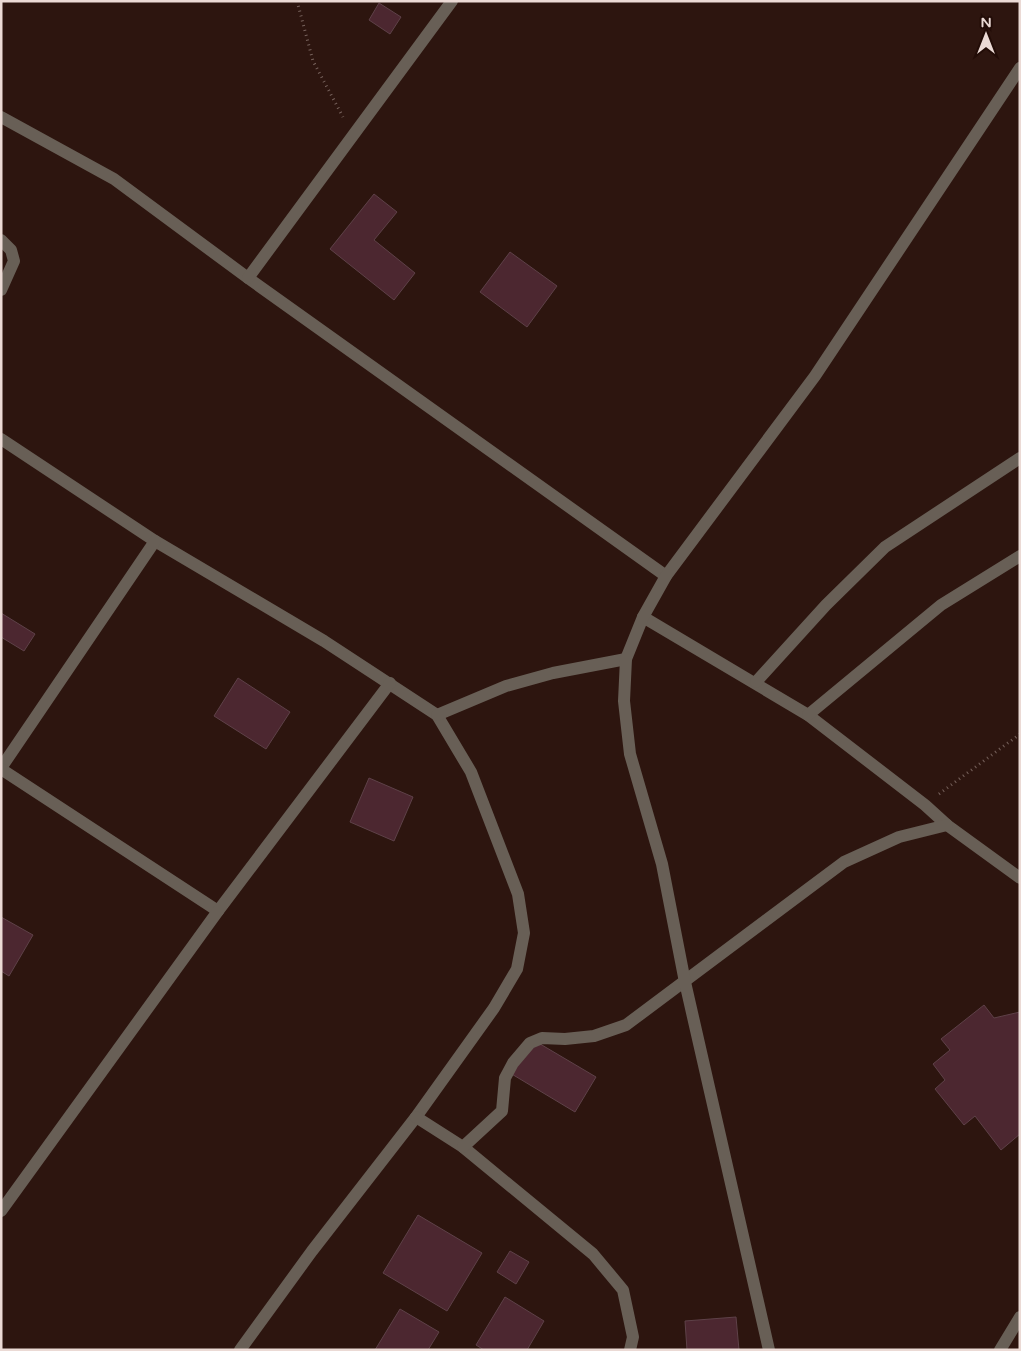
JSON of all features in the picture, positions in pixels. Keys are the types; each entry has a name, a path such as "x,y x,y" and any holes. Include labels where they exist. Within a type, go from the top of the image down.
{"street":[{"path":"248,278 452,1"},
{"path":"769,1350 685,982 662,864 630,754 624,701 626,659 643,617 666,576 815,376 1020,68"},
{"path":"1,116 114,179 248,278 666,576"},
{"path":"1,240 11,250 14,261 1,290"},
{"path":"1,439 155,541 324,641 437,715 471,772 518,894 524,933 517,969 494,1008 416,1116 312,1251 240,1350"},
{"path":"756,682 826,604 885,547 1020,458"},
{"path":"155,541 1,768 218,911"},
{"path":"808,715 941,605 1020,556"},
{"path":"643,617 756,682 808,715 925,804 947,825 1020,878"},
{"path":"437,715 506,686 553,673 626,659"},
{"path":"1,1211 218,911 390,683"},
{"path":"463,1147 502,1111 505,1078 513,1063 530,1043 542,1038 565,1039 594,1036 626,1026 844,862 900,837 947,825"},
{"path":"416,1116 463,1147 593,1254 623,1290 633,1337 630,1350"},
{"path":"1000,1350 1020,1317"}],"path":[{"path":"297,1 313,61 353,136"},
{"path":"925,804 1020,734"}],"building":[{"path":"379,3 401,17 390,34 369,20"},
{"path":"374,194 397,212 374,240 415,273 394,300 330,249"},
{"path":"510,252 557,286 527,327 480,292"},
{"path":"1,613 35,634 24,651 1,637"},
{"path":"238,678 290,712 266,749 214,716"},
{"path":"369,778 413,797 394,841 350,822"},
{"path":"1,917 33,935 9,976 1,971"},
{"path":"984,1005 994,1018 1020,1012 1020,1134 1001,1150 975,1116 964,1125 935,1089 945,1080 933,1064 950,1050 941,1039"},
{"path":"530,1038 596,1077 575,1112 510,1073"},
{"path":"418,1215 482,1253 447,1311 383,1273"},
{"path":"510,1251 529,1262 516,1284 497,1272"},
{"path":"505,1297 544,1321 527,1350 484,1350 476,1345"},
{"path":"400,1309 439,1332 428,1350 375,1350"},
{"path":"736,1317 739,1350 687,1350 685,1321"}]}
